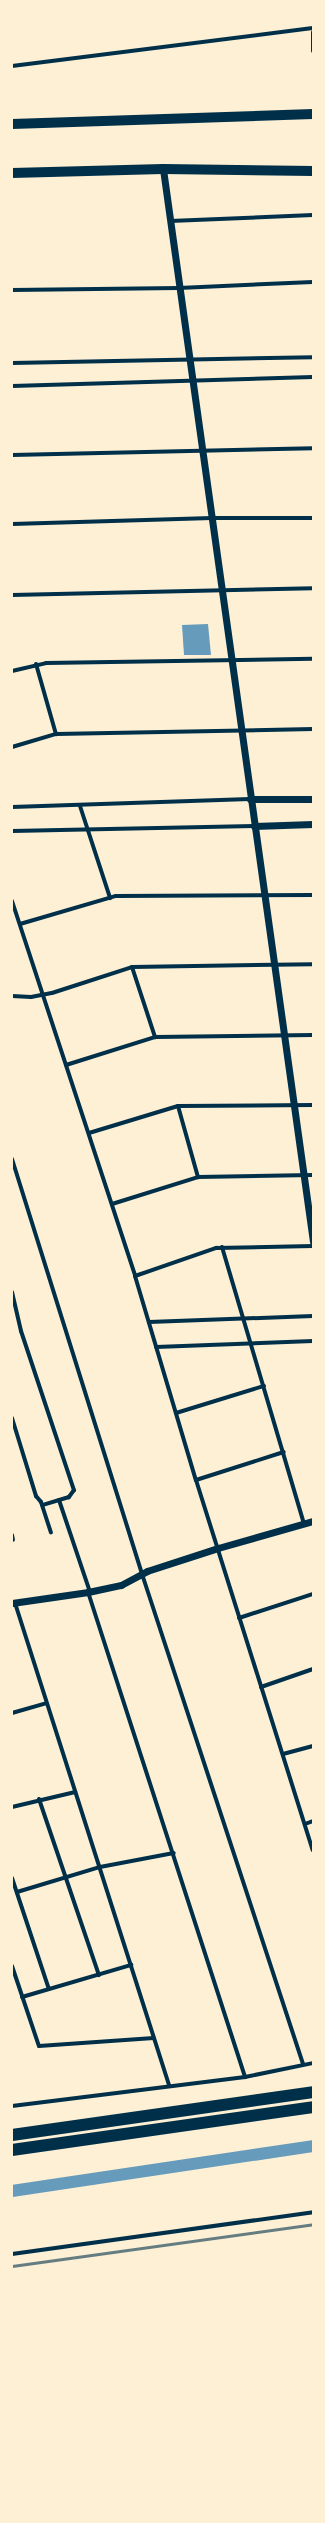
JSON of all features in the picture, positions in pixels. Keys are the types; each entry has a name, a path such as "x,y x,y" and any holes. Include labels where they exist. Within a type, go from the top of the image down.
{"highway":[{"path":"12,2135 313,2092"},
{"path":"12,2150 313,2107"}],"main road":[{"path":"12,124 313,114"},
{"path":"12,173 163,169 313,171"}],"street":[{"path":"12,66 313,28"},
{"path":"313,32 313,51"},
{"path":"163,169 178,288 212,518 240,730 285,1035 313,1242"},
{"path":"170,221 313,215"},
{"path":"12,290 178,288 313,282"},
{"path":"12,364 313,356"},
{"path":"12,386 313,377"},
{"path":"12,455 313,448"},
{"path":"12,524 212,518 313,518"},
{"path":"12,594 313,588"},
{"path":"12,671 36,664 232,662 313,659"},
{"path":"36,664 56,734"},
{"path":"12,747 56,734 313,729"},
{"path":"12,807 313,799"},
{"path":"80,806 110,898"},
{"path":"12,831 88,828 313,824"},
{"path":"20,924 110,898 313,895"},
{"path":"12,901 135,1276 196,1480 313,1850"},
{"path":"12,996 43,995 132,968 313,964"},
{"path":"132,968 154,1037"},
{"path":"66,1065 154,1037 313,1035"},
{"path":"89,1133 178,1106 313,1105"},
{"path":"178,1106 198,1177"},
{"path":"12,1159 142,1574 303,2064"},
{"path":"112,1204 198,1177 313,1175"},
{"path":"135,1276 210,1249 222,1247 313,1246"},
{"path":"222,1247 252,1343 304,1523"},
{"path":"12,1292 21,1331 74,1490 71,1496 42,1505"},
{"path":"149,1322 245,1320 313,1316"},
{"path":"156,1348 313,1341"},
{"path":"176,1413 264,1386"},
{"path":"12,1418 36,1496 42,1505 51,1532"},
{"path":"196,1480 284,1452"},
{"path":"59,1500 245,2077"},
{"path":"169,2085 132,1965 13,1603 89,1592 121,1584 142,1574 218,1548 313,1521"},
{"path":"239,1618 313,1594"},
{"path":"261,1687 313,1669"},
{"path":"12,1713 46,1703"},
{"path":"283,1754 313,1746"},
{"path":"12,1807 39,1799 75,1792"},
{"path":"39,1799 99,1975"},
{"path":"305,1824 313,1821"},
{"path":"17,1892 100,1867 174,1853"},
{"path":"12,1878 49,1989"},
{"path":"22,1997 132,1965"},
{"path":"12,1966 39,2046 154,2038"},
{"path":"12,2106 169,2085 245,2077 313,2063"},
{"path":"12,2254 313,2212"}],"water":[{"path":"208,624 211,655 184,655 182,625"}],"waterway":[{"path":"12,2191 313,2146"}],"railway":[{"path":"12,2266 313,2224"}]}
